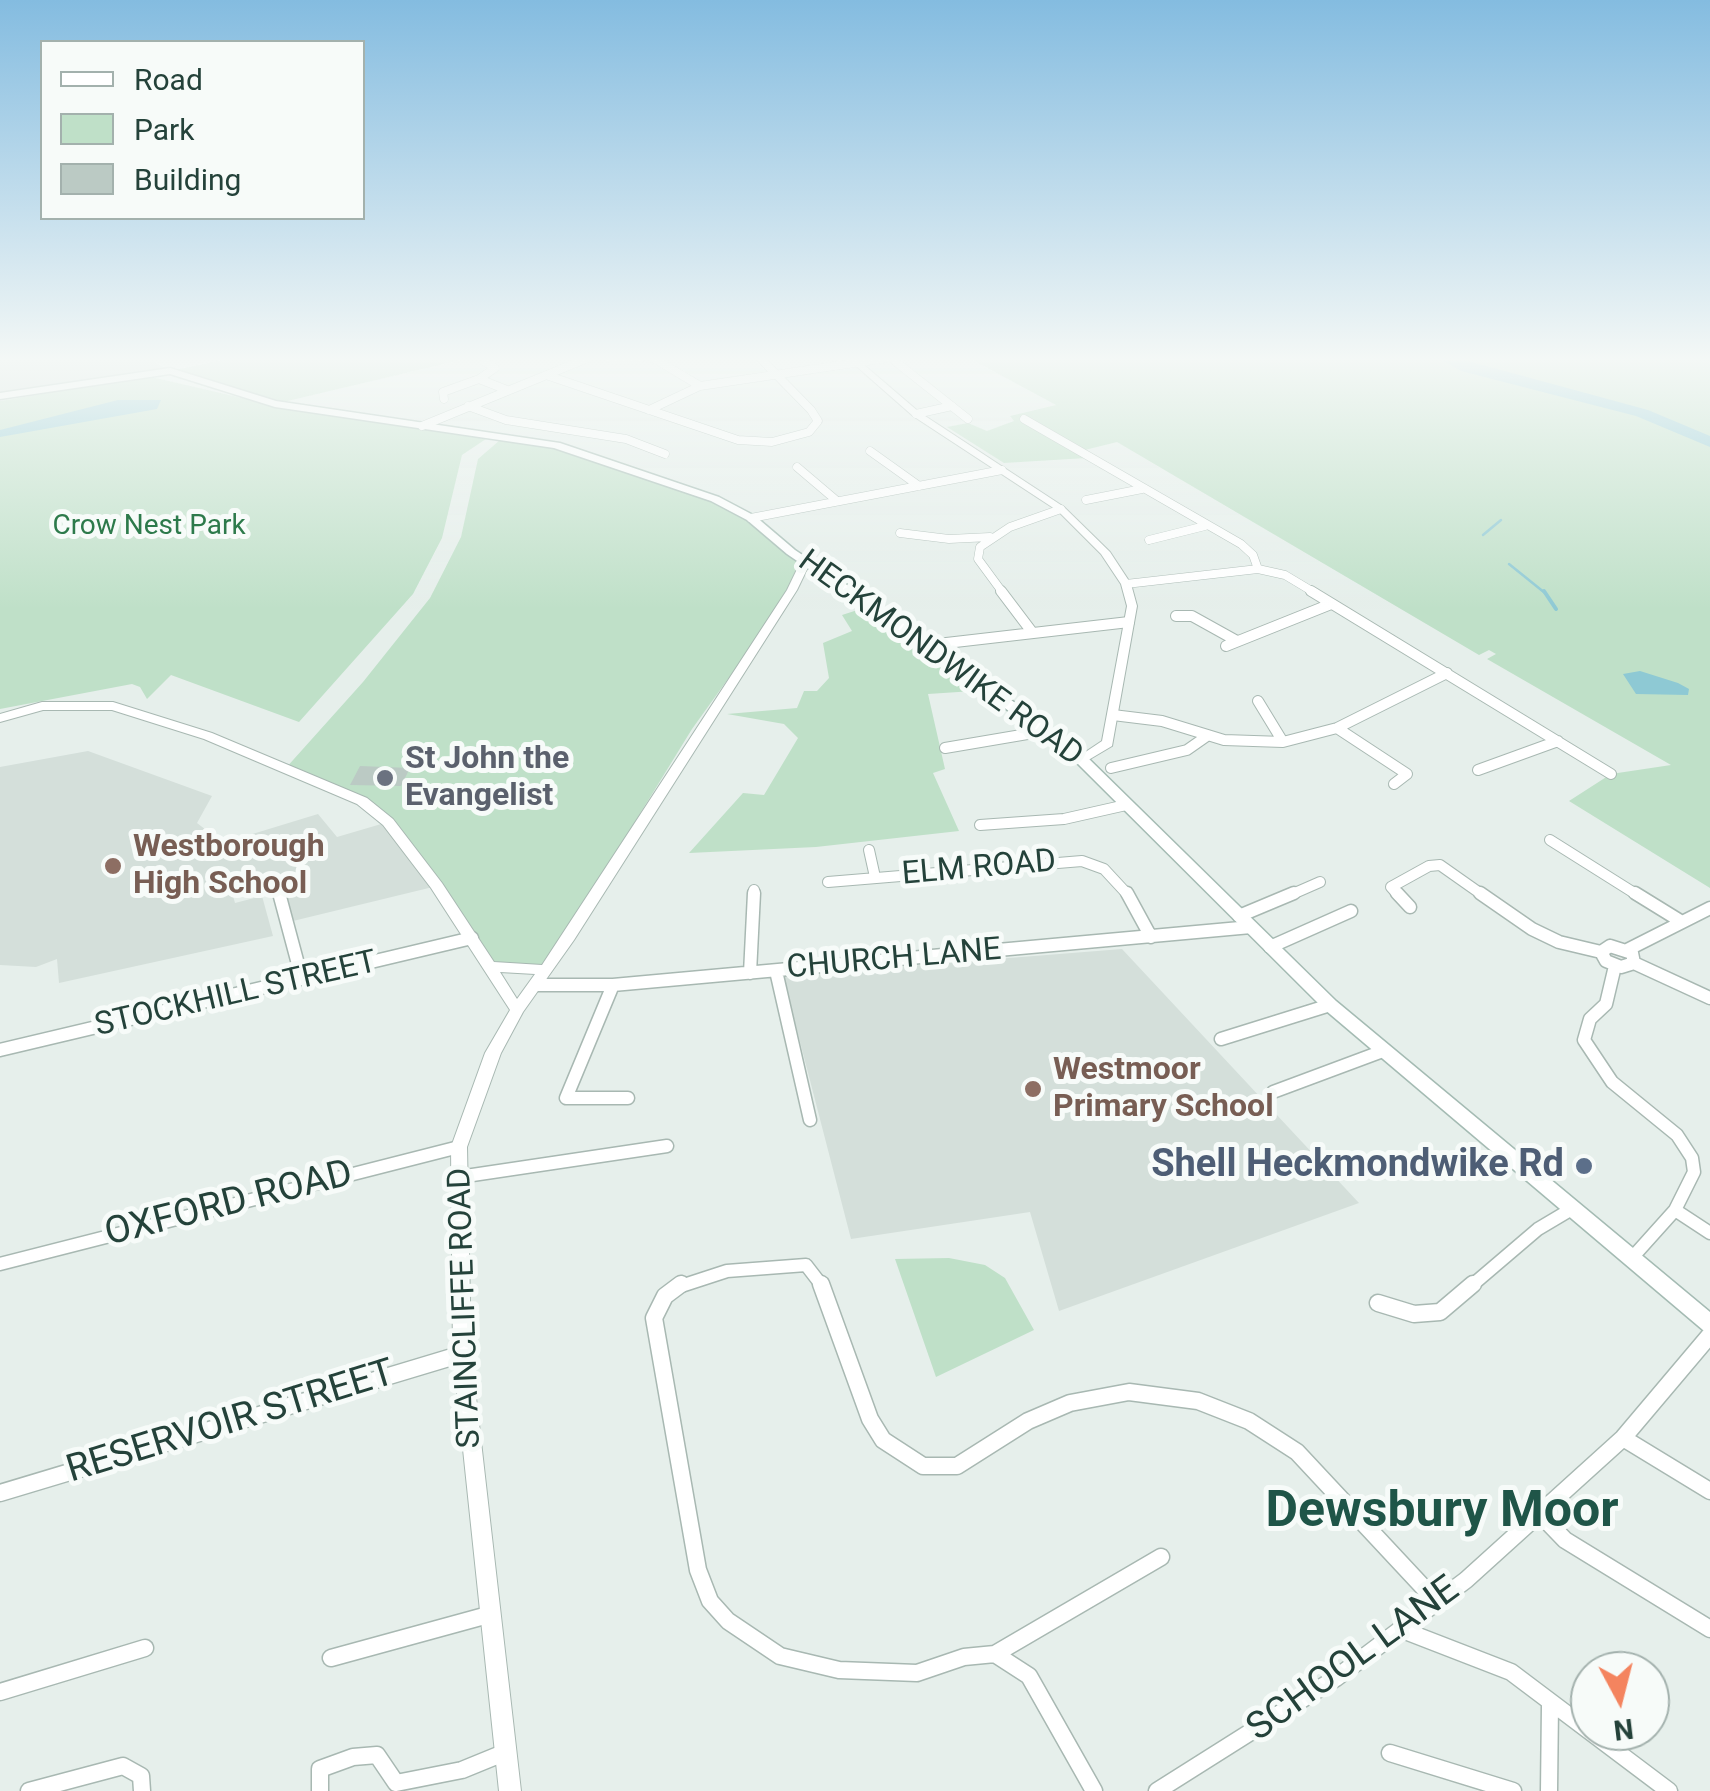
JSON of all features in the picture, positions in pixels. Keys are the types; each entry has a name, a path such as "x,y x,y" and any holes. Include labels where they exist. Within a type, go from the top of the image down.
{"main road":[{"name":"HECKMONDWIKE ROAD","path":"526,442 556,446 715,499 751,518 1045,730 1081,759 1330,1005 1710,1324"}],"street":[{"path":"630,442 665,454"},
{"path":"956,442 1061,510 1106,552 1126,584 1132,606 1108,743 1081,759"},
{"path":"1061,442 1240,544 1252,555 1258,569"},
{"path":"870,451 919,486"},
{"path":"797,467 837,501"},
{"path":"751,518 1002,470"},
{"path":"1086,500 1142,489"},
{"path":"978,559 980,548 992,537 1034,516 1061,510"},
{"path":"1149,540 1205,526"},
{"path":"900,533 949,539 992,537"},
{"path":"949,539 978,559 1032,632"},
{"name":"STAINCLIFFE ROAD","path":"510,1791 462,1354 459,1147 493,1053 517,1010 792,590 806,561"},
{"path":"1126,584 1183,581 1258,569 1295,579 1611,774"},
{"path":"1176,616 1192,616 1232,643 1332,604"},
{"path":"928,646 1129,622"},
{"path":"1113,715 1162,721 1207,736 1283,742 1337,728 1447,673"},
{"path":"1258,701 1283,742"},
{"path":"0,718 42,706 112,706 208,736 362,801 388,822 492,967 517,1010"},
{"path":"1337,728 1407,774 1394,784"},
{"path":"946,748 1045,730"},
{"path":"1111,768 1186,750 1207,736"},
{"path":"1478,770 1558,741"},
{"path":"980,825 1064,818 1126,805"},
{"path":"1550,840 1682,922"},
{"path":"868,850 875,877"},
{"name":"ELM ROAD","path":"828,882 1082,860 1104,869 1123,886 1151,936"},
{"path":"1410,907 1391,886 1429,866 1440,866 1532,928 1559,942 1601,952 1615,966"},
{"name":"CHURCH LANE","path":"540,977 614,985 1151,936 1245,921 1320,882"},
{"path":"750,973 754,890"},
{"path":"279,892 302,979"},
{"path":"1601,952 1610,946 1627,950 1710,908"},
{"path":"1270,947 1351,911"},
{"name":"STOCKHILL STREET","path":"0,1050 472,938"},
{"path":"1627,950 1634,963"},
{"path":"1615,966 1634,963 1710,998"},
{"path":"1615,966 1606,1004 1590,1019 1584,1040 1612,1082 1677,1134 1692,1158 1694,1172 1675,1210 1631,1259"},
{"path":"492,967 540,977"},
{"path":"776,970 810,1120"},
{"path":"614,985 566,1098 628,1098"},
{"path":"1221,1038 1330,1005"},
{"path":"1273,1092 1382,1051"},
{"path":"460,1177 667,1146"},
{"name":"OXFORD ROAD","path":"0,1264 459,1147"},
{"path":"1378,1303 1414,1314 1440,1312 1538,1229 1570,1210"},
{"path":"1675,1210 1710,1232"},
{"path":"1160,1557 995,1654 964,1657 917,1673 839,1670 780,1656 728,1621 710,1602 698,1570 654,1318 664,1296 680,1284 727,1271 806,1264 822,1285 870,1420 883,1440 923,1466 957,1466 1028,1421 1070,1404 1128,1392 1198,1401 1249,1421 1297,1452 1437,1602"},
{"name":"SCHOOL LANE","path":"1157,1791 1336,1678 1437,1602 1623,1438 1710,1334"},
{"name":"RESERVOIR STREET","path":"0,1493 462,1354"},
{"path":"1623,1438 1710,1490"},
{"path":"1538,1512 1565,1540 1710,1629"},
{"path":"331,1658 488,1615"},
{"path":"1400,1629 1511,1672 1669,1791"},
{"path":"0,1692 145,1648"},
{"path":"995,1654 1029,1676 1094,1791"},
{"path":"1548,1791 1550,1705"},
{"path":"320,1791 320,1769 353,1757 377,1755 396,1783 462,1770 506,1752"},
{"path":"1390,1753 1512,1791"},
{"path":"29,1791 123,1766 141,1776 142,1791"}],"shaded area":[{"name":"Westborough High School","path":"88,751 212,796 197,823 223,843 318,814 337,837 388,822 437,886 293,921 282,886 275,886 273,878 231,889 235,903 262,896 273,936 59,983 57,959 36,967 0,965 0,767"},
{"name":"Westmoor Primary School","path":"1122,949 1359,1203 1059,1311 1030,1212 851,1239 783,976"}],"green space":[{"name":"Crow Nest Park","path":"0,442 482,442 462,455 442,538 413,594 299,722 171,675 147,699 140,687 132,684 0,709"},
{"path":"498,442 556,445 715,499 751,518 806,561 792,590 692,729 544,970 491,967 414,859 362,801 285,769 363,682 430,598 461,537 478,459"},
{"path":"970,442 1710,442 1710,888 1569,801 1611,774 1671,765 1487,659 1496,654 1489,650 1479,655 1117,442 1077,452 1087,458 1004,463"},
{"path":"870,606 989,690 928,694 945,769 933,773 959,831 816,847 689,853 743,793 764,795 798,738 784,724 727,714 797,708 804,691 817,691 829,678 823,643 852,631 842,615"},
{"path":"949,1258 985,1265 1005,1278 1034,1330 936,1377 895,1259"}],"water":[{"path":"1640,671 1678,683 1689,689 1688,695 1636,694 1623,674"}],"building":[{"name":"St John the Evangelist","path":"360,766 410,768 401,786 350,785"}],"waterway":[{"path":"1483,535 1501,520"},
{"path":"1509,564 1545,593"},
{"path":"1544,591 1556,609"}],"place":[{"name":"St John the Evangelist","path":"385,778"},
{"name":"Westborough High School","path":"113,866"},
{"name":"Westmoor Primary School","path":"1033,1089"},
{"name":"Shell Heckmondwike Rd","path":"1584,1166"}],"district":[{"name":"Dewsbury Moor","path":"1442,1513"}]}
